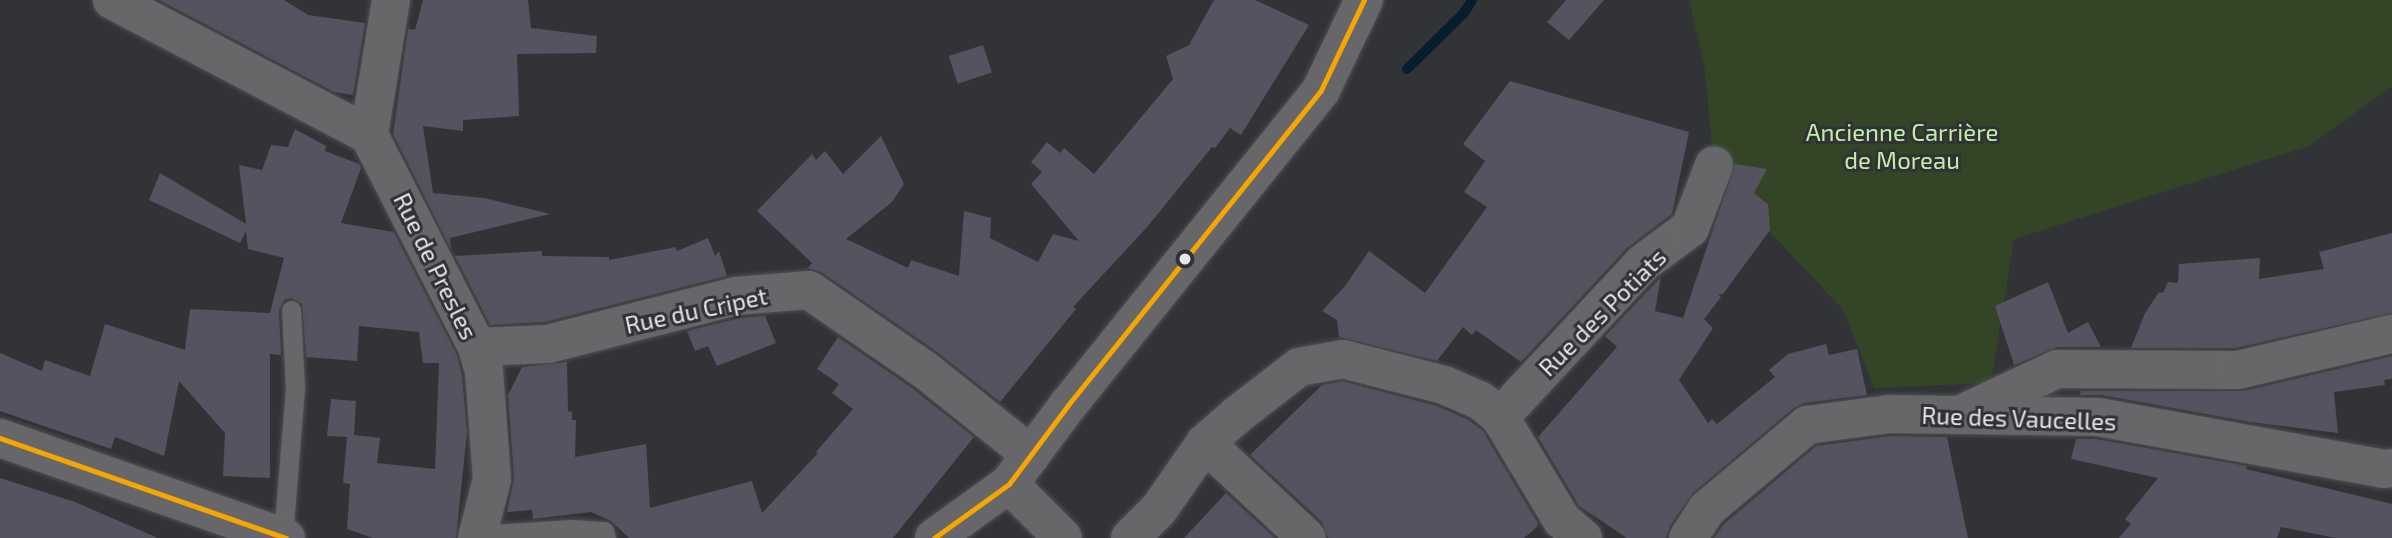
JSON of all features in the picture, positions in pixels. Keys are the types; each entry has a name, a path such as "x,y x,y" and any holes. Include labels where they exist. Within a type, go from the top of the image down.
{"street":[{"path":"112,0 369,135 391,0"},
{"path":"934,538 1020,470 1068,405 1321,90 1364,0"},
{"name":"Rue de Presles","path":"369,135 477,347 484,371 492,479 477,537"},
{"name":"Rue des Potiats","path":"1500,417 1643,263 1690,228 1714,165"},
{"name":"Rue du Cripet","path":"477,347 548,344 736,296 809,290 925,370 1020,470 1063,538"},
{"path":"1959,415 2057,369 2238,370 2392,334"},
{"path":"1130,538 1159,509 1205,443 1299,367 1343,359 1444,385 1481,401 1500,417 1562,532"},
{"name":"Rue des Vaucelles","path":"1688,538 1707,509 1807,425 1889,414 2098,417 2383,469 2392,468"},
{"path":"0,438 284,537"},
{"path":"1205,443 1307,538"}],"lane":[{"path":"284,537 295,388 291,310"},
{"path":"477,537 572,529 604,531 606,538"}],"green space":[{"name":"Ancienne Carrière de Moreau","path":"1689,0 2392,0 2392,86 2309,146 2014,239 1991,383 1874,388 1844,311 1769,231 1767,202 1714,165 1704,64"}],"building":[{"path":"159,0 284,0 308,15 365,23 353,95 334,92"},
{"path":"423,0 528,0 531,28 597,36 596,53 517,54 519,116 463,120 463,131 423,126 433,193 484,198 550,214 450,238 451,249 393,134 408,29 415,30"},
{"path":"1214,0 1255,0 1309,25 1241,135 1230,128 1215,148 1212,147 1148,226 1073,307 1076,309 1000,402 937,352 821,272 808,268 812,263 757,211 812,154 816,160 825,151 843,174 881,136 904,184 892,202 846,239 908,268 911,260 959,276 964,211 991,218 990,238 1038,262 1053,234 1079,241 1031,184 1042,172 1031,162 1047,142 1060,153 1064,148 1094,174 1173,79 1166,56 1189,45"},
{"path":"1566,0 1604,0 1569,40 1547,22"},
{"path":"983,45 992,73 958,84 949,56"},
{"path":"1510,81 1689,132 1672,214 1627,248 1521,362 1476,330 1472,335 1463,327 1437,361 1339,337 1337,320 1322,311 1345,286 1369,251 1425,293 1487,207 1464,192 1485,161 1463,144"},
{"path":"295,129 326,146 325,151 359,164 361,168 341,223 394,232 457,355 462,375 467,432 456,538 373,538 347,529 350,484 343,483 347,437 327,436 331,399 356,401 354,435 380,438 377,463 435,469 439,363 423,363 419,332 359,326 357,361 306,357 302,304 291,298 284,300 279,311 281,355 270,354 270,478 223,476 225,433 179,381 164,456 115,437 111,449 0,411 0,353 42,371 45,360 90,376 105,324 185,350 190,309 270,313 284,258 248,249 246,231 240,243 149,200 160,173 246,224 239,165 262,170 271,145 288,147"},
{"path":"1735,164 1767,169 1754,193 1768,204 1770,230 1723,294 1718,294 1721,297 1704,319 1713,328 1679,380 1708,423 1712,419 1717,424 1775,377 1769,370 1788,354 1826,344 1829,355 1857,349 1867,395 1804,403 1794,408 1693,493 1670,526 1666,538 1627,538 1579,506 1538,437 1617,347 1605,336 1661,277 1655,311 1683,318"},
{"path":"2392,233 2392,313 2236,348 2131,348 2145,313 2159,292 2163,293 2168,282 2178,283 2179,264 2260,258 2259,279 2324,269 2319,252"},
{"path":"708,238 715,256 719,251 727,276 545,322 490,325 455,256 542,251 542,256 609,257 609,260 676,247 677,251"},
{"path":"2048,282 2068,333 2088,322 2101,347 2057,347 2014,365 1995,306"},
{"path":"765,316 776,343 717,366 708,346 695,351 687,331 740,318"},
{"path":"838,337 912,388 974,437 893,538 629,538 611,521 591,512 533,519 532,510 507,512 514,478 508,395 522,367 567,362 568,411 572,412 572,420 576,420 575,457 646,444 650,508 752,481 762,513 818,453 816,452 853,409 832,393 839,384 817,369"},
{"path":"2392,356 2392,379 2384,380 2385,385 2334,392 2338,433 2250,422 2102,395 2080,395 2081,391 2243,391"},
{"path":"1342,381 1437,406 1469,420 1483,431 1538,523 1537,527 1524,538 1328,538 1322,522 1250,455 1322,385"},
{"path":"1890,436 1947,437 1968,538 1714,538 1724,524 1816,446"},
{"path":"2076,439 2096,439 2247,466 2246,469 2392,504 2392,538 2336,538 2281,527 2277,538 2119,538 2131,524 2125,519 2158,478 2071,459"},
{"path":"0,478 75,502 158,538 0,538"},
{"path":"1226,493 1275,538 1184,538"}],"waterway":[{"path":"1407,69 1464,13 1472,0"}],"transit line":[{"path":"934,538 1009,484 1068,405 1321,90 1364,0"},
{"path":"0,438 286,538"}]}
